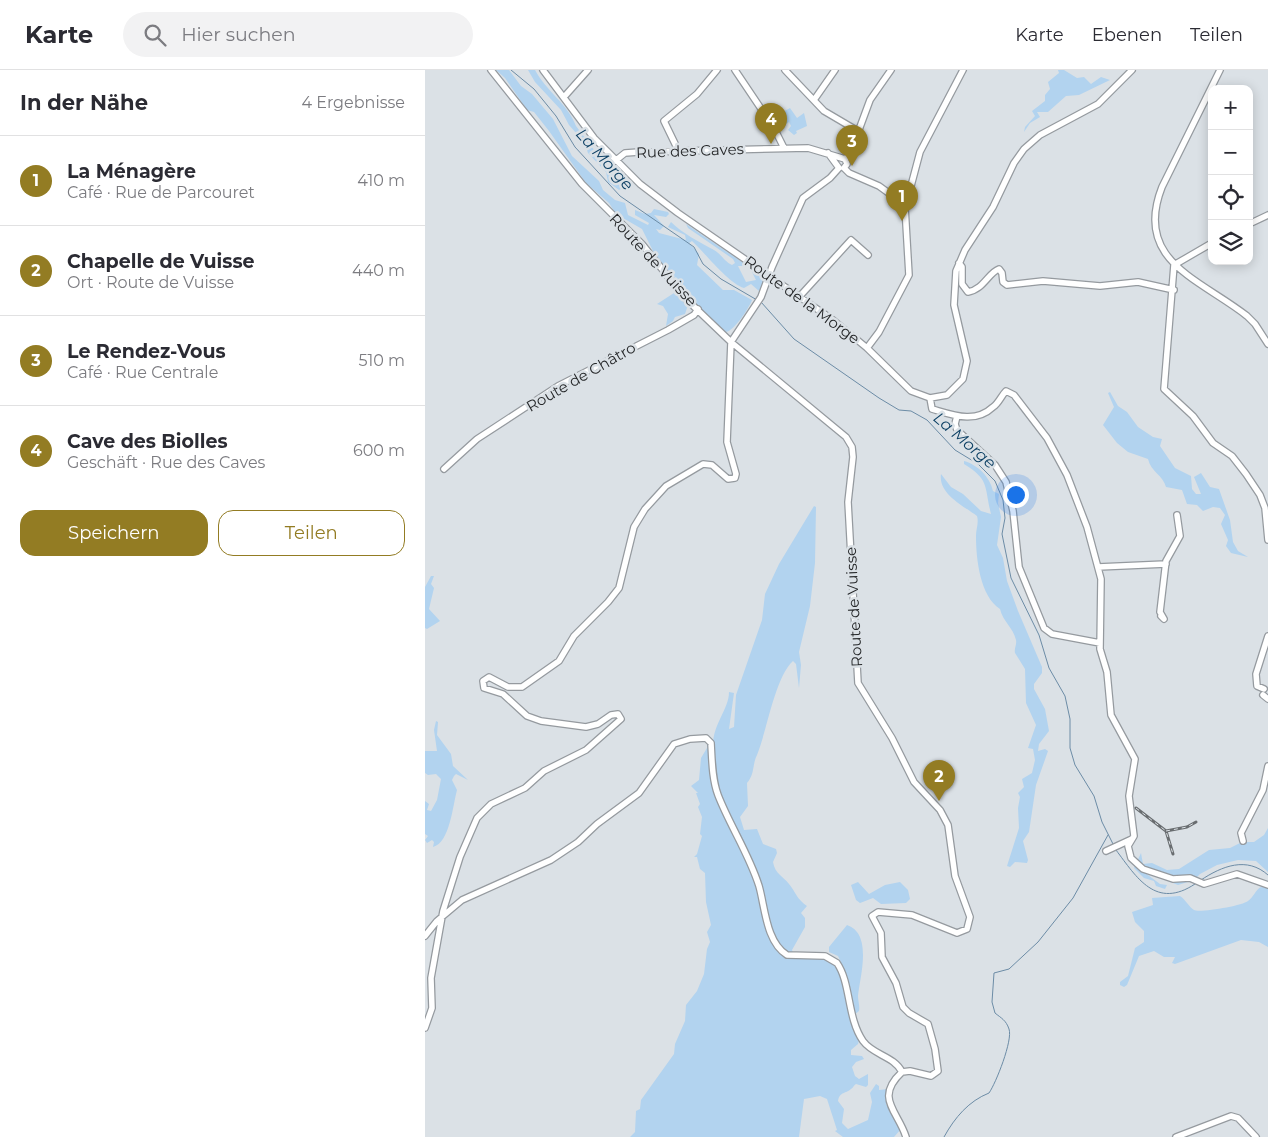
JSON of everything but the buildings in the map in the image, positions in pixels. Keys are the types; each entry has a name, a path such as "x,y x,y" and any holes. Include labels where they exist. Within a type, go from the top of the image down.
{"street":[{"name":"Route de Vuisse","path":"491,70 582,184 642,244 686,299 731,342 846,437 852,447 853,457 848,502 858,682 892,738 914,782 944,817 949,833 955,876 970,917 967,929 957,933 910,915 878,912 872,916 881,933 883,957 896,982 901,1002 907,1012 929,1025 937,1056 938,1069 933,1075 924,1076 909,1070 902,1072"},
{"name":"Route de la Morge","path":"543,70 594,138 640,184 678,213 833,320 867,348 906,387 917,395 930,398"},
{"path":"564,97 588,70"},
{"path":"679,152 664,121 697,94 717,70"},
{"path":"735,70 774,128 784,148"},
{"path":"785,70 828,115 858,131"},
{"path":"814,100 835,70"},
{"path":"839,166 837,159 850,154 871,99 891,70"},
{"path":"867,348 879,332 909,275 904,203 920,152 963,70"},
{"path":"1132,70 1098,104 1052,127 1024,149 1013,163 993,207 959,263 954,280 953,300 966,354 966,370 963,379 953,391 941,397 930,398 932,409 966,417 987,412 999,401 1006,391 1014,395 1047,438 1058,456 1078,499 1098,567 1102,596 1101,655 1107,672 1111,715 1135,759 1129,800 1134,833 1128,851 1136,864 1143,869 1173,879 1190,878 1204,884 1237,874 1268,885"},
{"path":"1219,70 1156,203 1157,238 1163,252 1174,265 1247,316 1255,324 1268,344"},
{"name":"Rue des Caves","path":"615,161 625,154 784,148 808,148 843,158"},
{"path":"827,152 839,166 849,173 879,186 904,203"},
{"path":"425,1028 432,1008 431,978 441,918 459,857 481,813 495,802 525,788 543,771 586,750 608,729 620,721 620,715 616,713 599,724 586,727 536,720 522,712 503,694 483,688 483,681 489,676 508,687 522,687 559,661 574,636 615,595 622,580 634,527 645,509 666,486 703,464 711,465 729,479 735,478 736,474 727,442 731,342 761,297 769,274 803,198 829,178 839,166 847,164 843,158"},
{"path":"1253,222 1268,215"},
{"path":"800,296 851,240 868,254"},
{"path":"1174,265 1208,246"},
{"path":"959,263 962,267 962,284 968,292 986,283 994,271 999,270 1003,273 1003,282 1007,285 1043,281 1100,286 1138,282 1173,290"},
{"path":"1174,265 1163,382 1164,389 1193,416 1213,443 1232,456 1246,474 1265,508 1268,540"},
{"name":"Route de Châtro","path":"444,469 477,438 558,386 668,330 694,315 698,309"},
{"path":"957,416 955,424 957,430 995,465 1006,482 1013,511 1019,567 1044,628 1052,634 1100,643"},
{"path":"1161,616 1166,564 1180,536 1177,515"},
{"path":"1098,567 1166,564"},
{"path":"1268,636 1259,661 1256,683 1268,700"},
{"path":"425,936 441,918 462,900 551,860 578,842 597,824 639,793 674,744 690,739 706,738 711,743 714,781 719,796 754,874 766,919 778,945 787,955 825,956 837,963 859,1035 870,1048 893,1061 902,1072 891,1088 888,1100 906,1137"},
{"path":"1243,840 1241,833 1263,790 1268,766"},
{"path":"1108,851 1132,839"},
{"path":"1176,1137 1231,1116 1240,1119 1256,1137"}],"shaded area":[{"path":"496,70 509,70 521,86 532,94 553,119 572,156 599,181 603,190 615,200 625,203 628,215 648,225 649,223 635,215 635,210 645,214 651,213 654,209 668,212 669,214 666,217 654,215 664,226 660,230 656,229 659,233 686,240 685,235 668,227 671,222 685,234 716,252 730,264 735,263 733,259 688,228 686,224 745,264 745,266 738,266 746,282 756,280 750,268 761,274 764,282 759,291 751,284 744,288 724,274 692,241 689,243 699,254 697,265 723,290 734,290 752,300 745,313 733,328 726,332 705,313 688,305 685,314 675,317 666,326 668,314 663,306 657,304 674,293 674,281 656,257 642,229 616,214 609,203 586,183 534,112 527,110 505,78"},
{"path":"528,70 535,70 545,85 568,111 576,126 623,188 619,190 608,182 606,172 588,153 584,142 569,125 561,110 535,82"},
{"path":"1058,70 1064,70 1077,78 1084,77 1091,84 1101,77 1110,80 1079,95 1066,96 1048,112 1037,112 1040,117 1030,123 1024,132 1025,127 1035,116 1032,111 1045,101 1045,95 1050,89 1048,82 1059,73"},
{"path":"790,108 797,118 804,113 807,126 796,131 797,133 794,135 788,130 791,126 789,122 786,124 779,114"},
{"path":"1110,392 1118,406 1127,412 1138,427 1153,437 1162,439 1160,446 1175,468 1191,476 1192,489 1196,494 1201,494 1194,477 1201,473 1210,487 1219,489 1230,520 1233,542 1238,551 1248,557 1231,553 1226,546 1228,540 1221,524 1225,515 1220,508 1213,507 1203,511 1197,505 1187,504 1182,490 1166,487 1148,459 1128,452 1117,443 1103,425 1114,407 1108,393"},
{"path":"964,461 974,465 983,472 993,491 999,494 998,503 1001,517 997,545 1003,558 1007,581 1018,611 1042,667 1042,673 1034,684 1034,689 1045,709 1049,731 1039,744 1038,751 1045,749 1048,751 1036,785 1029,832 1023,841 1028,860 1027,863 1015,862 1010,867 1007,866 1019,828 1018,808 1020,797 1018,793 1024,787 1022,779 1032,773 1035,760 1033,749 1028,748 1036,725 1026,703 1025,669 1015,653 1015,635 1003,618 1000,609 988,595 978,566 976,545 977,516 953,499 941,481 941,474 951,487 963,494 981,511 991,514 985,484 978,475 964,464"},
{"path":"814,506 816,507 815,563 810,606 799,652 801,665 799,688 796,664 793,661 781,679 776,691 750,780 747,783 748,806 740,817 744,830 757,829 763,844 776,849 777,853 773,862 775,869 807,906 801,913 805,918 805,927 792,950 795,957 825,958 844,969 838,956 829,952 829,947 847,925 855,930 860,937 863,956 858,996 859,1011 853,1016 860,1037 858,1044 851,1050 851,1055 862,1056 864,1059 856,1062 852,1067 855,1076 859,1079 868,1074 868,1085 866,1087 856,1084 840,1096 838,1101 844,1109 842,1123 848,1129 868,1120 872,1102 870,1093 876,1084 879,1086 879,1090 888,1089 886,1104 901,1129 894,1137 843,1137 835,1131 837,1130 827,1099 820,1096 804,1099 799,1137 630,1137 635,1132 636,1111 640,1109 641,1100 674,1054 675,1044 685,1021 686,1005 697,991 704,974 707,949 710,942 707,932 711,925 706,902 705,873 700,869 697,857 694,857 697,854 702,836 700,834 702,817 698,807 700,804 696,793 698,793 691,786 699,780 701,758 707,748 707,741 713,745 715,730 727,704 729,692 734,693 729,729 734,727 736,695 762,620 765,594 779,564"},
{"path":"431,576 434,576 431,584 434,588 429,609 440,621 427,629 425,628 425,587"},
{"path":"436,721 438,722 437,735 451,754 453,766 468,780 456,774 454,776 452,780 457,790 450,822 439,844 433,847 434,842 432,840 427,843 425,840 428,836 425,834 425,801 429,804 427,810 431,811 437,800 441,779 436,774 428,775 425,773 425,751 437,751 434,730"},
{"path":"1268,828 1268,872 1256,861 1238,860 1217,865 1200,874 1194,880 1178,885 1144,872 1160,884 1167,885 1165,889 1156,886 1154,881 1144,878 1134,868 1141,853 1143,864 1152,863 1167,870 1179,869 1209,850 1230,848 1242,842 1254,842 1264,835"},
{"path":"858,882 869,894 885,885 900,882 908,890 910,899 906,903 881,904 873,898 860,903 856,900 851,885"},
{"path":"1261,887 1268,888 1268,947 1259,942 1241,940 1175,964 1172,963 1175,957 1164,957 1154,951 1139,956 1127,985 1124,987 1120,985 1120,982 1128,976 1135,948 1144,942 1144,931 1135,922 1132,912 1153,905 1152,898 1180,896 1194,910 1212,910 1244,903"}],"waterway":[{"name":"La Morge","path":"511,70 534,89 556,116 575,147 620,196 694,247 703,264 721,279 757,300"},
{"name":"La Morge","path":"761,302 794,339 879,398 899,410 911,411 927,420 955,450 978,464 995,481 1003,500 1005,518 1002,534 1011,578 1039,635 1049,668 1065,696 1070,719 1070,748 1075,765 1094,796 1102,822 1114,846"},
{"path":"944,1137 963,1110 975,1100 989,1093 1009,1042 1008,1026 995,1013 992,1002 994,973 1009,969 1038,942 1073,898 1108,835"},
{"name":"La Morge","path":"1116,850 1140,880 1158,892 1169,894 1181,891 1195,884"},
{"name":"La Morge","path":"1201,880 1226,867 1235,865 1252,866 1268,875"}],"railway":[{"path":"1136,808 1166,831 1173,854"},
{"path":"1166,831 1187,827 1196,822"}],"place":[{"name":"Cave des Biolles","path":"771,144"},
{"name":"Le Rendez-Vous","path":"852,166"},
{"name":"La Ménagère","path":"902,221"},
{"name":"Chapelle de Vuisse","path":"939,801"}]}
